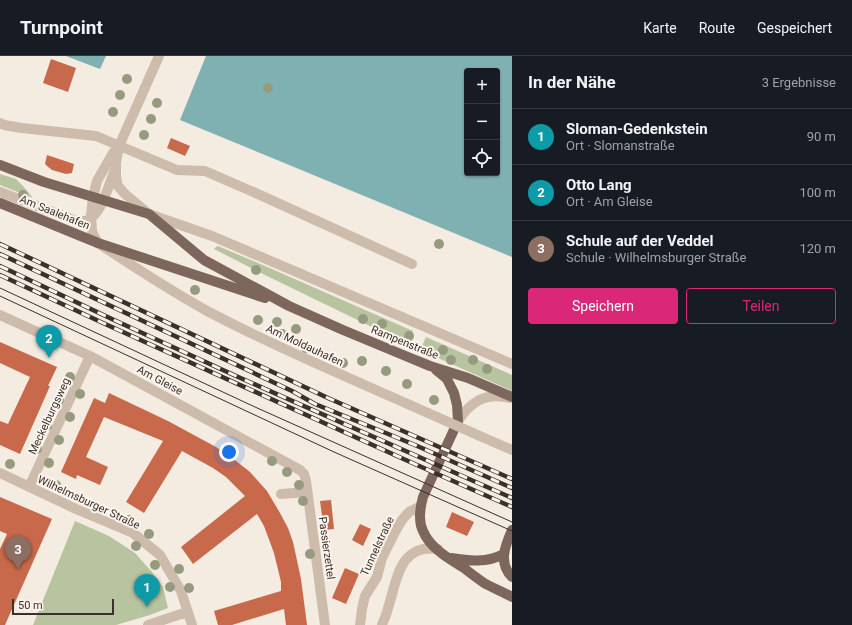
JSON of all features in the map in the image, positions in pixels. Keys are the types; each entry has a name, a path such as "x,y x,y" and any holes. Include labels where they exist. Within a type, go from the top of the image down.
{"main road":[{"path":"0,166 44,182 149,214"},
{"name":"Am Saalehafen","path":"0,203 98,243"},
{"name":"Rampenstraße","path":"149,214 204,260 290,306 350,333 430,366 468,378 512,398"},
{"name":"Rampenstraße","path":"98,243 290,306"},
{"path":"430,366 440,372 451,385 457,405 458,421 423,497 420,524 422,530 431,544 447,557 485,583 512,597"},
{"path":"512,530 508,538 504,554 506,570 512,577"},
{"path":"447,557 472,561 487,560 504,554"}],"street":[{"path":"159,56 119,146 116,169 117,183 122,191 134,202 149,214 212,236 512,364"},
{"path":"0,123 22,128 96,136 177,170 205,172 251,191 412,264"},
{"name":"Am Saalehafen","path":"98,243 92,231 91,207 93,197 97,181 113,153 119,146"},
{"name":"Am Saalehafen","path":"0,192 76,221 83,221 95,215 104,200 116,169"},
{"name":"Am Moldauhafen","path":"98,243 145,275 208,311 276,346 512,450"},
{"name":"Am Gleise","path":"0,316 90,356 288,463 304,474"},
{"name":"Meckelburgsweg","path":"30,487 90,356"},
{"path":"458,421 467,409 478,400 496,396 512,398"},
{"name":"Wilhelmsburger Straße","path":"0,473 76,509 133,533 160,555 181,591 192,625"},
{"name":"Passierzettel","path":"304,474 325,625"},
{"path":"281,494 307,492"},
{"name":"Tunnelstraße","path":"360,625 365,596 377,577 382,558 395,532 409,512 421,506"},
{"path":"382,625 401,566 416,551 430,548 438,549"},
{"path":"148,625 188,612"}],"green space":[{"path":"0,174 16,179 33,198 0,185"},
{"path":"218,246 413,331 407,344 214,249"},
{"path":"426,337 512,375 512,391 420,350"},
{"path":"75,521 109,536 135,553 163,587 168,608 116,625 33,625"}],"water":[{"path":"66,56 106,56 100,69"},
{"path":"206,56 512,56 512,257 180,120"}],"building":[{"path":"51,59 76,68 68,92 43,83"},
{"path":"171,138 190,146 185,156 167,148"},
{"path":"47,155 74,164 72,173 66,174 52,170 45,164"},
{"path":"0,342 57,367 20,454 0,445 0,421 8,424 30,377 0,363"},
{"path":"109,393 168,421 216,447 250,472 267,491 288,528 293,542 301,579 307,625 286,625 284,609 232,625 218,625 214,611 281,591 281,582 274,553 264,526 257,514 193,564 181,547 245,496 226,477 213,468 182,451 144,513 126,502 163,441 104,417 86,457 108,467 100,485 77,475 76,479 61,472 94,398 105,403"},
{"path":"0,497 52,519 5,625 0,625 0,549 7,534 0,531"},
{"path":"331,500 334,529 324,530 320,501"},
{"path":"452,512 474,522 467,536 446,527"},
{"path":"360,524 371,529 363,546 352,540"},
{"path":"345,568 359,574 346,604 332,598"}],"tram line":[{"path":"0,288 255,407 512,522"},
{"path":"0,296 334,452 512,531"}],"railway":[{"path":"0,244 328,398 512,479"},
{"path":"0,254 292,391 315,404 415,445 512,488"},
{"path":"0,266 236,376 512,498"},
{"path":"0,275 103,323 512,507"}],"place":[{"name":"Otto Lang","path":"49,358"},
{"name":"Schule auf der Veddel","path":"18,569"},
{"name":"Sloman-Gedenkstein","path":"147,607"}]}
